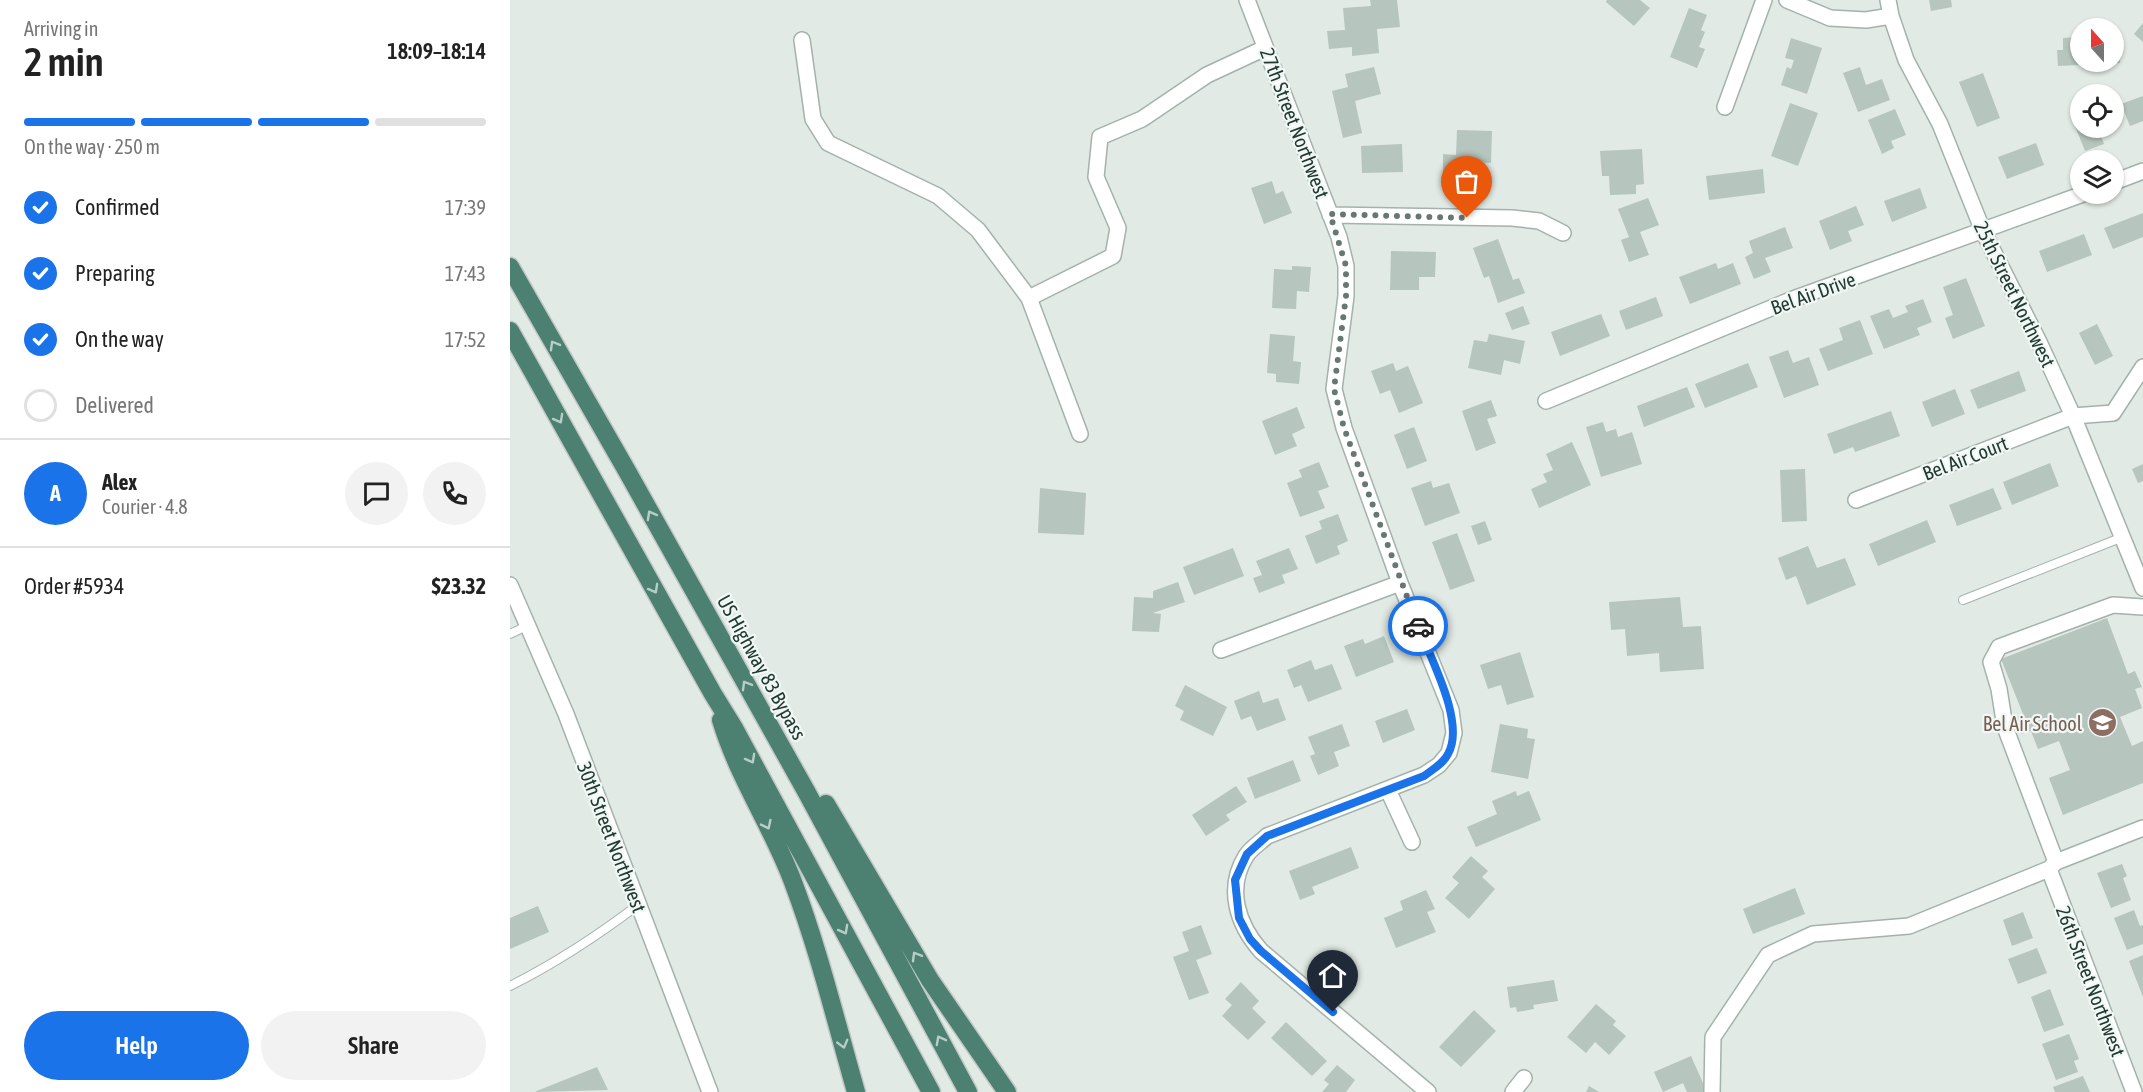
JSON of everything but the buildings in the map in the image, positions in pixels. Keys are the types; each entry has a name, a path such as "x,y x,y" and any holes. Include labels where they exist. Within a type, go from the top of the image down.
{"highway":[{"name":"US Highway 83 Bypass","path":"510,267 766,720 968,1092"},
{"path":"510,331 713,694 740,738 931,1092"},
{"path":"713,694 730,750 793,880 830,996 856,1092"},
{"path":"766,720 809,776 930,980 1007,1092"}],"street":[{"name":"27th Street Northwest","path":"1247,0 1330,214 1346,266 1346,296 1334,389 1344,428 1400,583"},
{"path":"1725,107 1764,0"},
{"path":"1787,0 1830,18 1866,20 1891,16"},
{"name":"25th Street Northwest","path":"1888,0 1906,60 1940,124 1983,231 2073,416 2143,588"},
{"path":"802,40 813,119 828,142 938,196 978,230 1029,298 1080,434"},
{"path":"1029,298 1113,256 1118,228 1096,177 1100,137 1142,119 1207,75 1266,48"},
{"path":"2124,178 2143,171"},
{"name":"Bel Air Drive","path":"1546,401 1792,299 2070,199"},
{"path":"1330,214 1512,218 1539,221 1563,233"},
{"name":"Bel Air Court","path":"1857,500 2073,416 2113,413 2143,367"},
{"path":"1221,650 1400,583 1451,710 1454,733 1449,753 1439,765 1424,776 1267,836 1247,854 1235,880 1239,918 1250,939 1261,951 1428,1092"},
{"name":"30th Street Northwest","path":"510,585 566,714 710,1092"},
{"name":"26th Street Northwest","path":"2134,1092 2052,866 2005,727 1999,689 1991,662 1999,647 2113,605 2143,607"},
{"path":"1388,790 1412,842"},
{"path":"1712,1092 1713,1037 1768,955 1813,934 1909,926 2143,828"},
{"path":"1513,1092 1524,1078"}],"lane":[{"path":"1963,600 2123,537"},
{"path":"510,634 529,625"},
{"path":"510,986 546,968 590,941 638,905"}],"way so far":[{"path":"1418,626 1400,583 1344,428 1334,389 1346,296 1346,266 1339,237 1330,214 1467,218"}],"place":[{"name":"Bel Air School","path":"2103,723"}],"route":[{"path":"1333,1012 1250,939 1239,918 1235,880 1247,854 1267,836 1424,776 1439,765 1449,753 1454,733 1451,710 1418,626"}]}
